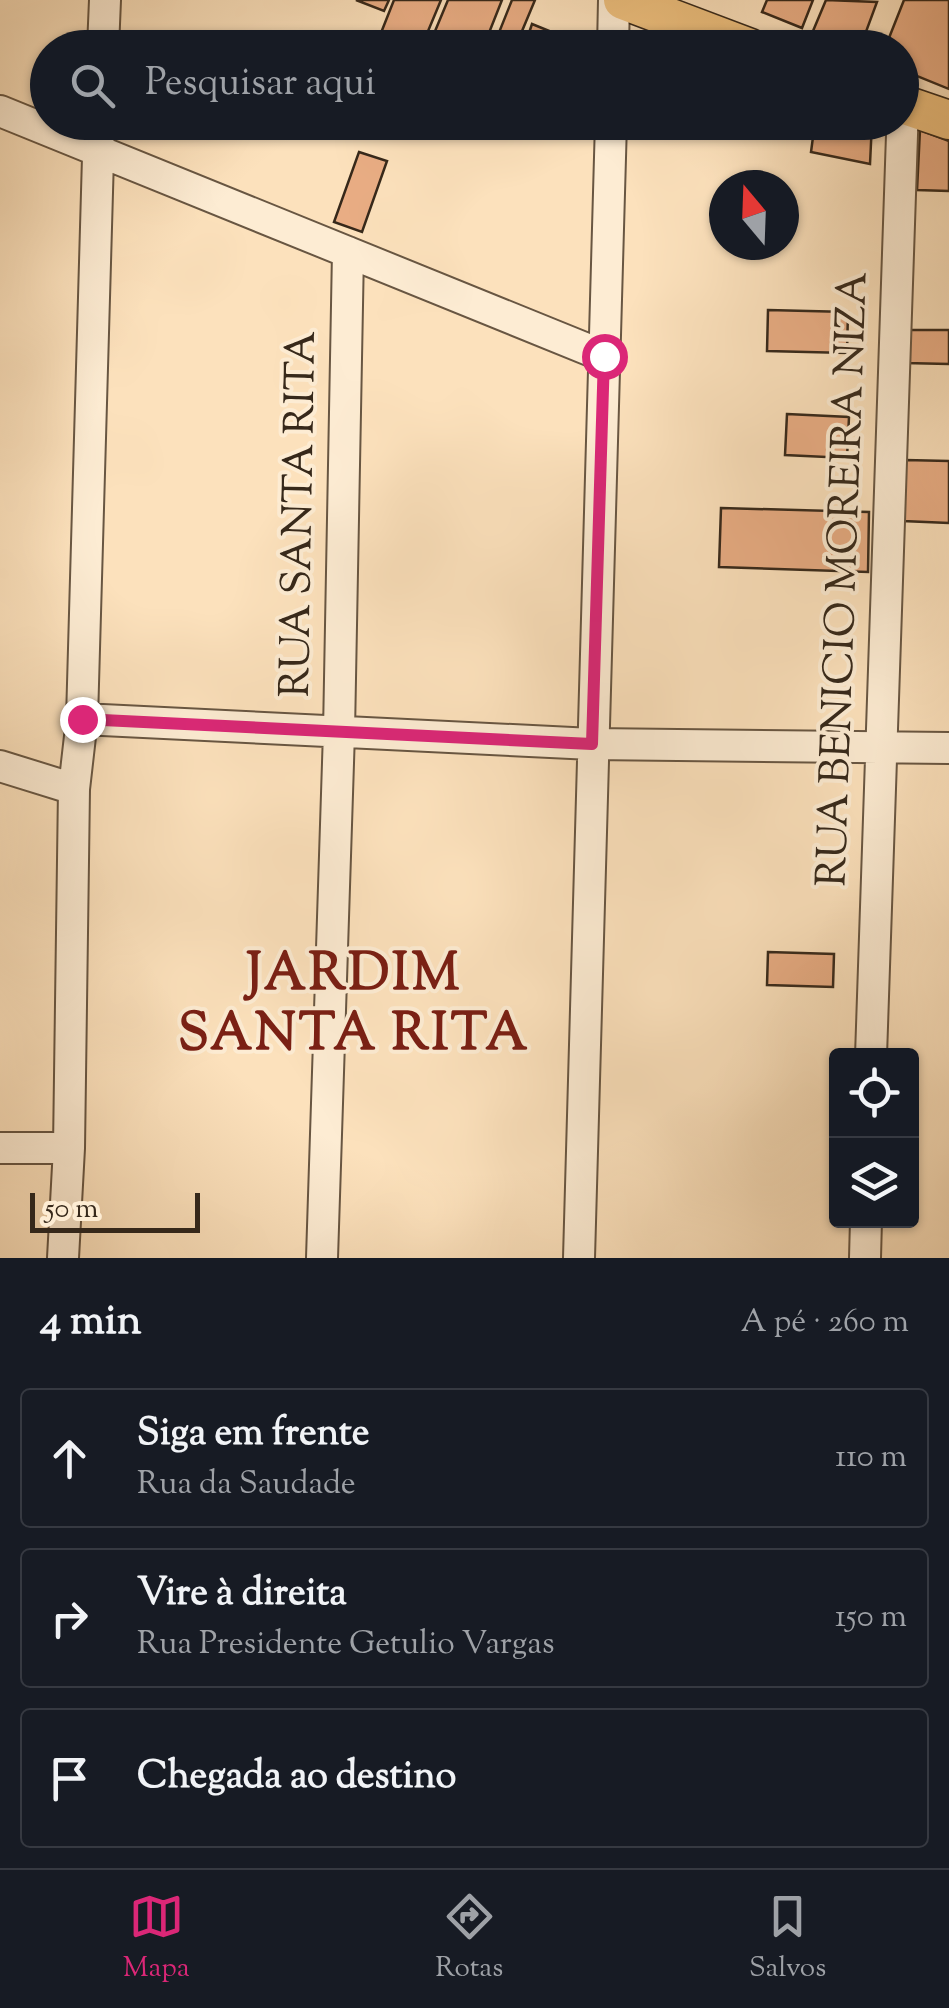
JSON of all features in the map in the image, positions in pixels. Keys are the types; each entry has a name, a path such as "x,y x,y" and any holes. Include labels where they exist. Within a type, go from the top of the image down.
{"main road":[{"path":"623,0 702,30"},
{"path":"919,110 949,120"}],"street":[{"path":"104,30 105,0"},
{"path":"613,30 614,0"},
{"path":"0,111 30,119"},
{"path":"63,1258 69,1148 74,789 82,719 99,140"},
{"path":"108,140 348,252 604,356"},
{"path":"579,1258 610,140"},
{"name":"RUA BENICIO MOREIRA NIZA","path":"872,1048 901,140"},
{"name":"RUA SANTA RITA","path":"322,1258 339,732 348,252"},
{"path":"82,719 592,744 949,748"},
{"path":"0,766 74,789"},
{"path":"0,1148 69,1148"},
{"path":"865,1258 866,1228"}],"building":[{"path":"356,0 389,0 384,11"},
{"path":"394,0 441,0 428,30 382,30"},
{"path":"448,0 502,0 490,30 436,30"},
{"path":"512,0 535,0 522,30 500,30"},
{"path":"767,0 813,0 802,28 762,12"},
{"path":"826,0 877,2 867,30 813,30"},
{"path":"904,0 949,0 949,89 919,77 919,30 892,30"},
{"path":"920,130 949,141 949,191 917,190"},
{"path":"813,140 871,140 870,164 811,152"},
{"path":"359,152 387,161 362,232 334,222"},
{"path":"768,310 848,312 847,353 767,351"},
{"path":"905,330 949,330 949,364 905,363"},
{"path":"787,414 849,417 847,458 785,455"},
{"path":"905,460 949,461 949,523 903,521"},
{"path":"721,508 869,512 868,572 719,567"},
{"path":"768,952 834,954 833,987 767,985"}],"district":[{"name":"JARDIM SANTA RITA","path":"354,1006"}],"route":[{"path":"82,719 592,744 604,356"}]}
